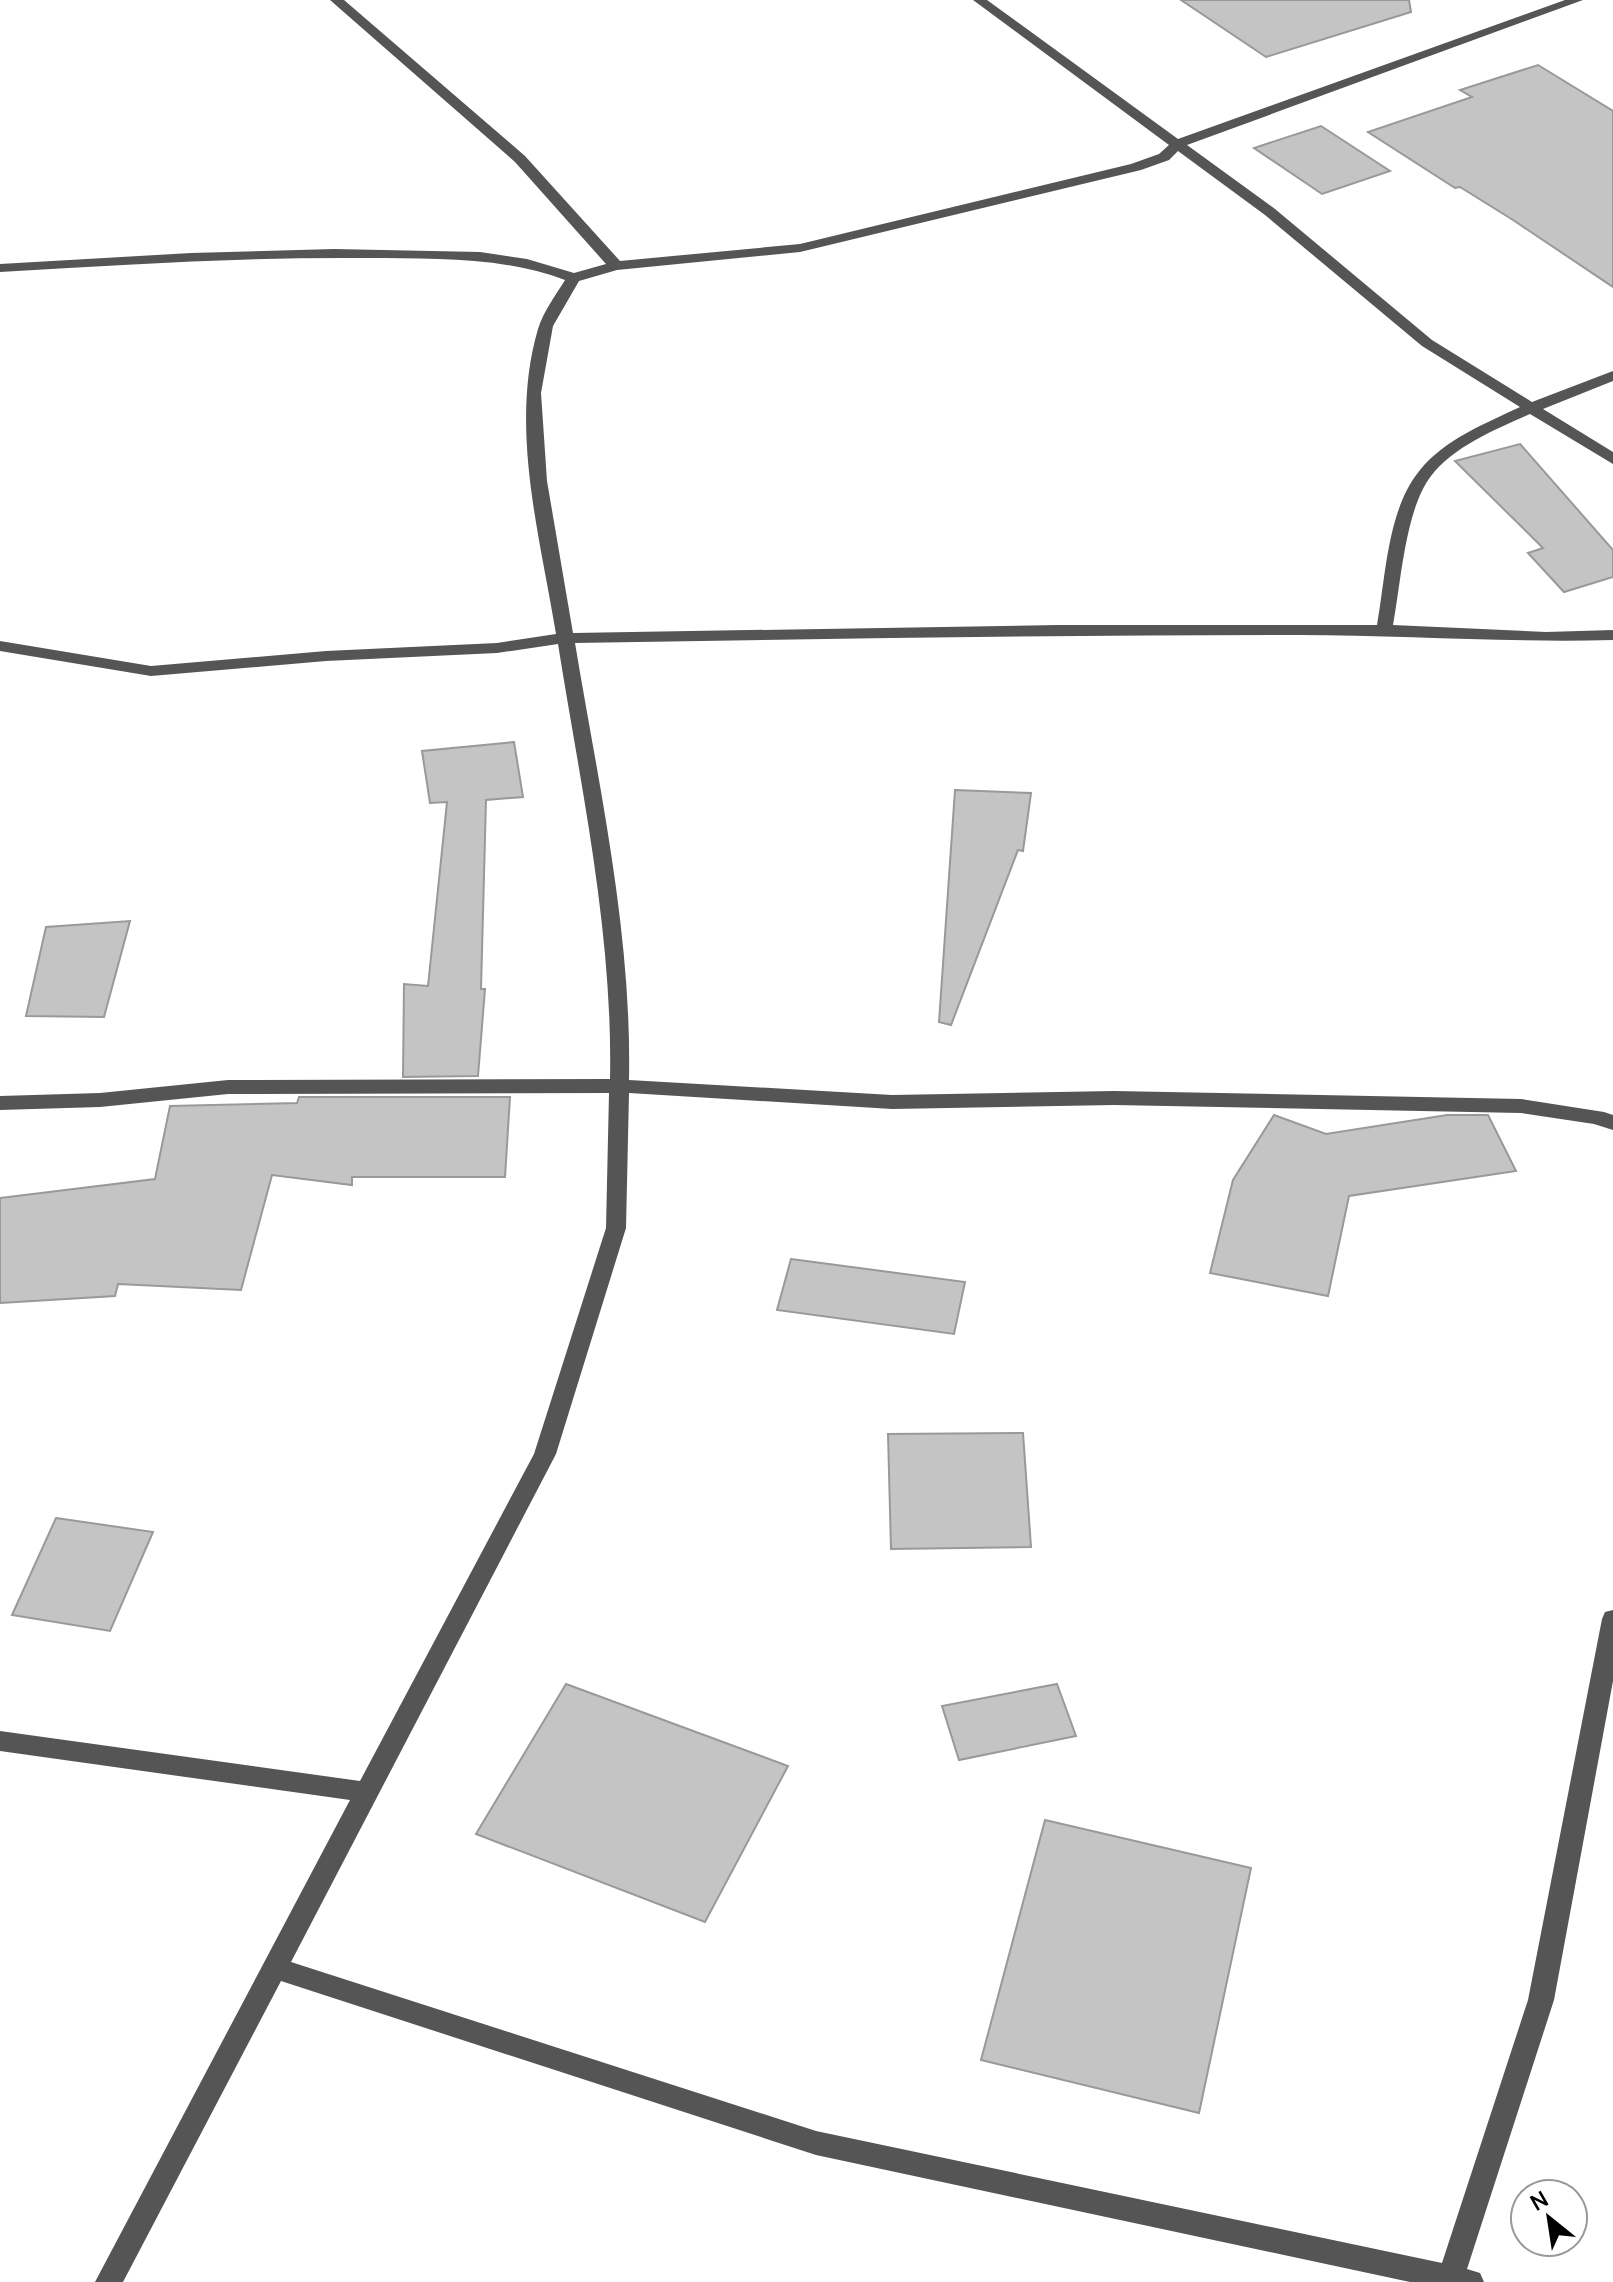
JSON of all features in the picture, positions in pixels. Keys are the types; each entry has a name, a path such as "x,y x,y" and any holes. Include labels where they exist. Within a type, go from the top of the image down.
{"street":[{"path":"336,0 520,159 616,266"},
{"path":"979,0 1179,143 1328,259 1427,343 1613,459"},
{"path":"0,268 265,253 395,254 522,260 573,278 616,266 800,248 1136,167 1164,157 1179,143 1577,0"},
{"path":"109,2282 545,1454 616,1228 621,1009 602,861 539,481 533,393 546,326 573,278"},
{"path":"1384,630 1414,489 1432,464 1528,407 1613,376"},
{"path":"0,646 151,671 326,656 497,648 564,638 1058,630 1384,630 1546,637 1613,635"},
{"path":"0,1103 100,1100 228,1087 620,1086 892,1102 1114,1098 1521,1106 1597,1117 1613,1123"},
{"path":"273,1967 816,2143 1084,2203 1461,2280 1541,2000 1613,1619"},
{"path":"0,1741 365,1792"}],"building":[{"path":"1181,0 1409,0 1411,12 1266,57"},
{"path":"1538,65 1613,111 1613,287 1513,220 1460,187 1455,188 1368,132 1472,97 1460,90"},
{"path":"1321,126 1390,171 1322,194 1254,148"},
{"path":"1520,444 1613,550 1613,577 1564,592 1528,553 1543,548 1455,461"},
{"path":"514,742 523,797 486,800 481,989 485,989 478,1076 403,1077 404,984 428,986 447,802 430,803 422,751"},
{"path":"955,790 1031,793 1023,851 1018,850 951,1025 939,1022"},
{"path":"130,921 104,1017 26,1016 46,927"},
{"path":"299,1097 510,1097 505,1177 352,1177 352,1185 272,1175 241,1290 118,1284 115,1296 0,1303 0,1198 155,1179 170,1106 297,1103"},
{"path":"1274,1115 1326,1134 1447,1115 1488,1115 1516,1171 1349,1196 1328,1296 1210,1273 1233,1180"},
{"path":"791,1259 965,1282 954,1334 777,1310"},
{"path":"1023,1433 1031,1547 891,1549 888,1434"},
{"path":"56,1518 153,1532 110,1631 12,1615"},
{"path":"566,1684 788,1766 705,1922 476,1834"},
{"path":"1057,1684 1076,1736 959,1760 942,1706"},
{"path":"1045,1820 1251,1868 1199,2113 981,2060"}]}
